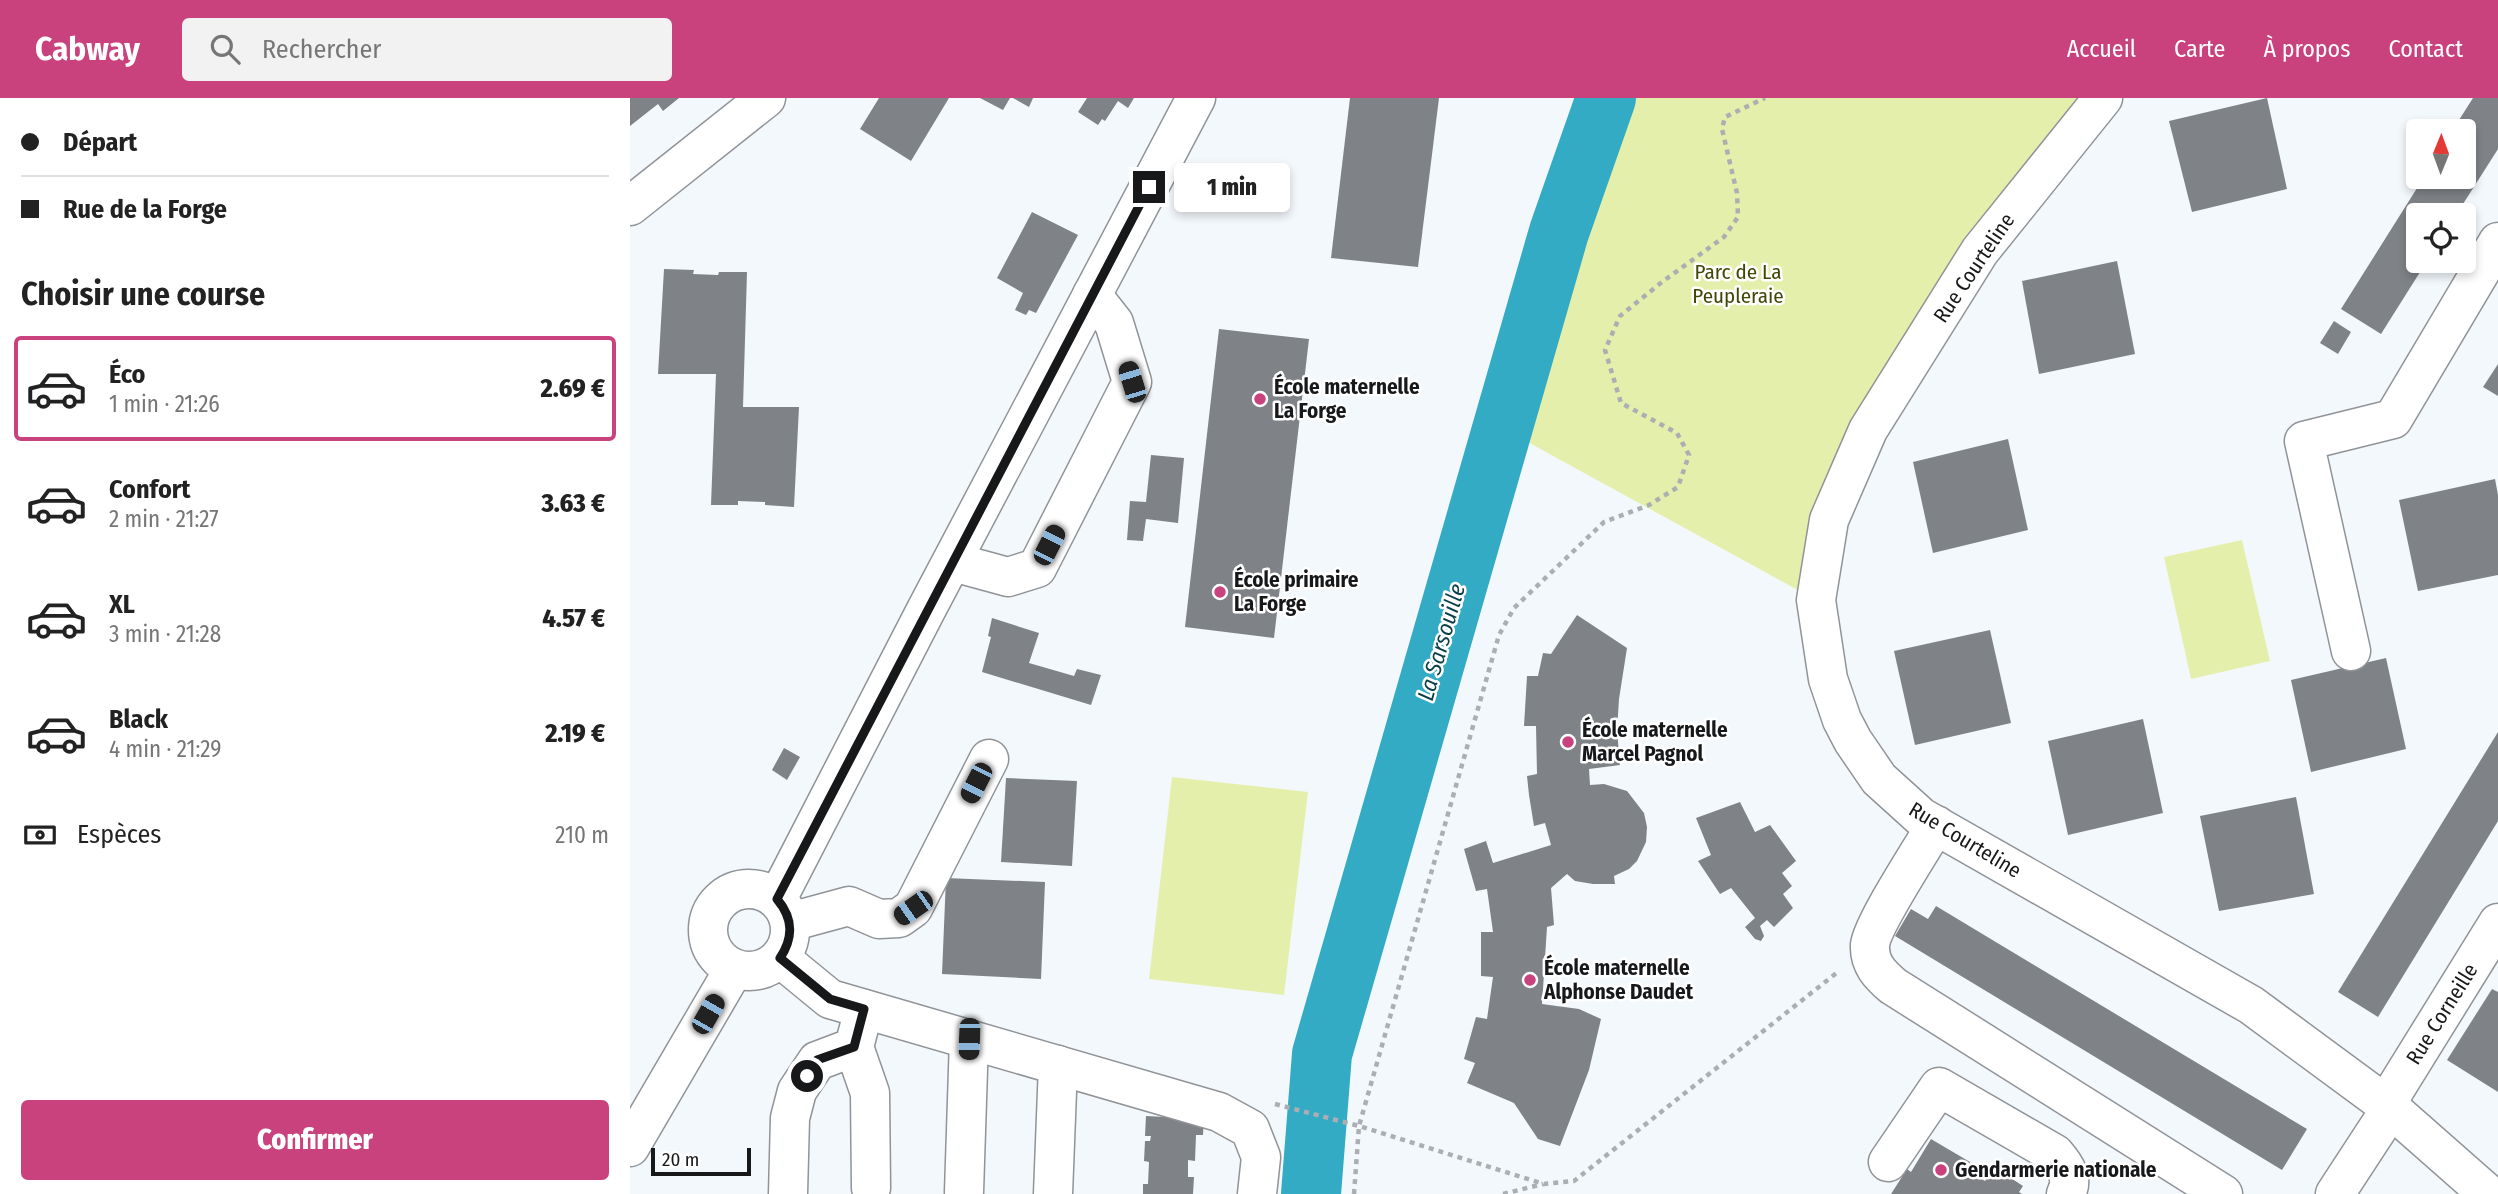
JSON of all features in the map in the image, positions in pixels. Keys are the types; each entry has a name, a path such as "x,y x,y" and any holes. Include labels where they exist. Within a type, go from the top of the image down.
{"street":[{"path":"630,206 766,98"},
{"path":"784,910 953,562 1196,98"},
{"name":"Rue Courteline","path":"2103,98 1980,251 1868,430 1829,520 1816,600 1831,690 1853,741 1879,779 1921,817 2250,1005 2388,1106 2488,1194"},
{"path":"2351,650 2304,440 2393,419 2492,263"},
{"path":"953,562 1007,577 1037,568 1132,382 1114,323 1092,295"},
{"path":"784,910 849,906 879,919 899,918 913,908 989,759"},
{"path":"1936,825 1872,935 1870,947 1876,971 1893,986 2223,1194"},
{"path":"740,889 766,892 784,910 790,935 780,958 759,971 734,969 723,962 714,952 707,927 717,902 740,889"},
{"name":"Rue Corneille","path":"2335,1194 2382,1122 2394,1091 2498,923"},
{"path":"780,958 830,999 1219,1112 1250,1129 1261,1157 1257,1194"},
{"path":"630,1147 734,969"},
{"path":"864,1009 854,1047 870,1093 871,1188"},
{"path":"964,1192 969,1039"},
{"path":"788,1194 790,1118 797,1091 817,1060 854,1047"},
{"path":"1053,1194 1058,1065"},
{"path":"1888,1162 1939,1087 2055,1154 2067,1168 2070,1185 2066,1194"}],"path":[{"path":"1354,1194 1359,1126 1499,635 1514,608 1604,522 1650,505 1678,487 1689,455 1677,433 1621,403 1605,350 1620,316 1724,237 1738,217 1737,193 1722,129 1725,117 1765,98"},
{"path":"1503,1194 1544,1184 1574,1181 1870,947"},
{"path":"1297,1110 1359,1126 1544,1184"}],"green space":[{"name":"Parc de La Peupleraie","path":"1606,98 2103,98 1926,339 1816,600 1502,428 1559,232"},
{"path":"2242,540 2270,661 2191,679 2164,557"},
{"path":"1172,777 1308,792 1284,995 1149,979"}],"building":[{"path":"630,98 679,98 663,111 658,104 630,126"},
{"path":"879,98 949,98 911,161 860,129"},
{"path":"980,98 1010,98 1003,110"},
{"path":"1013,98 1033,98 1029,107"},
{"path":"1087,98 1134,98 1128,108 1118,101 1105,121 1102,119 1098,125 1078,112"},
{"path":"1350,98 1439,98 1418,267 1331,258"},
{"path":"2267,98 2287,189 2192,212 2169,121"},
{"path":"2473,98 2498,98 2498,149 2476,184 2476,119 2460,119"},
{"path":"2416,189 2473,189 2464,203 2408,203"},
{"path":"2406,206 2406,273 2419,273 2381,334 2341,309"},
{"path":"1032,212 1078,235 1036,313 1029,310 1026,315 1015,310 1023,293 997,278"},
{"path":"2117,261 2135,354 2039,374 2022,281"},
{"path":"664,269 694,270 693,274 718,275 719,272 747,272 743,407 799,407 794,507 738,501 738,505 711,505 716,374 658,374"},
{"path":"2334,321 2351,332 2338,354 2320,343"},
{"path":"1219,329 1309,339 1274,638 1185,627"},
{"path":"2498,364 2498,396 2483,387"},
{"path":"2008,439 2028,530 1933,553 1913,462"},
{"path":"1151,455 1184,458 1178,523 1146,519 1143,541 1127,540 1130,501 1146,502"},
{"path":"2495,479 2498,495 2498,575 2418,591 2399,500"},
{"path":"1577,615 1627,648 1617,730 1620,765 1589,769 1590,785 1604,784 1627,791 1644,813 1647,827 1646,842 1637,861 1629,869 1614,876 1615,884 1575,881 1567,874 1551,888 1554,925 1547,927 1542,1004 1579,1009 1601,1019 1589,1070 1560,1146 1538,1139 1514,1103 1467,1083 1475,1063 1464,1059 1476,1017 1487,1019 1493,977 1481,976 1481,932 1493,932 1487,889 1476,891 1464,849 1486,841 1493,863 1551,845 1545,823 1534,826 1529,795 1527,776 1537,774 1536,726 1524,726 1527,676 1538,676 1543,653 1551,654"},
{"path":"992,618 1039,633 1029,663 1074,676 1077,669 1101,675 1091,705 982,672 991,637 988,636"},
{"path":"1990,630 2011,723 1915,745 1894,651"},
{"path":"2386,658 2406,749 2311,772 2291,680"},
{"path":"2143,719 2163,813 2068,835 2048,741"},
{"path":"2498,732 2498,821 2378,1017 2338,992"},
{"path":"784,748 800,757 787,780 772,770"},
{"path":"1006,778 1077,781 1072,866 1001,862"},
{"path":"2296,797 2314,894 2219,911 2200,816"},
{"path":"1740,802 1755,832 1770,825 1796,861 1782,873 1792,886 1783,894 1793,908 1774,927 1767,920 1760,926 1764,936 1761,941 1755,939 1745,927 1755,918 1731,888 1720,894 1698,861 1711,855 1696,818"},
{"path":"946,878 1045,882 1041,979 942,974"},
{"path":"1936,906 2307,1129 2282,1170 1895,936 1911,909 1928,919"},
{"path":"2492,989 2498,992 2498,1092 2447,1060"},
{"path":"1146,1116 1204,1119 1203,1135 1196,1135 1195,1161 1188,1160 1188,1177 1194,1177 1193,1194 1143,1194 1143,1184 1148,1184 1149,1162 1144,1161 1145,1141 1150,1141 1151,1136 1145,1136"},
{"name":"Gendarmerie nationale","path":"1931,1139 1970,1162 1967,1169 1985,1181 1994,1167 2023,1186 2019,1192 2022,1194 1891,1194 1907,1169 1911,1172"}],"waterway":[{"name":"La Sarsouille","path":"1311,1194 1322,1054 1559,232 1606,98"}],"place":[{"name":"École maternelle La Forge","path":"1260,399"},
{"name":"École primaire La Forge","path":"1220,592"},
{"name":"École maternelle Marcel Pagnol","path":"1568,742"},
{"name":"École maternelle Alphonse Daudet","path":"1530,980"},
{"name":"Gendarmerie nationale","path":"1941,1170"}],"route":[{"path":"807,1076 817,1060 854,1047 864,1009 830,999 780,958 787,947 790,922 786,909 777,899 1149,187"}]}
